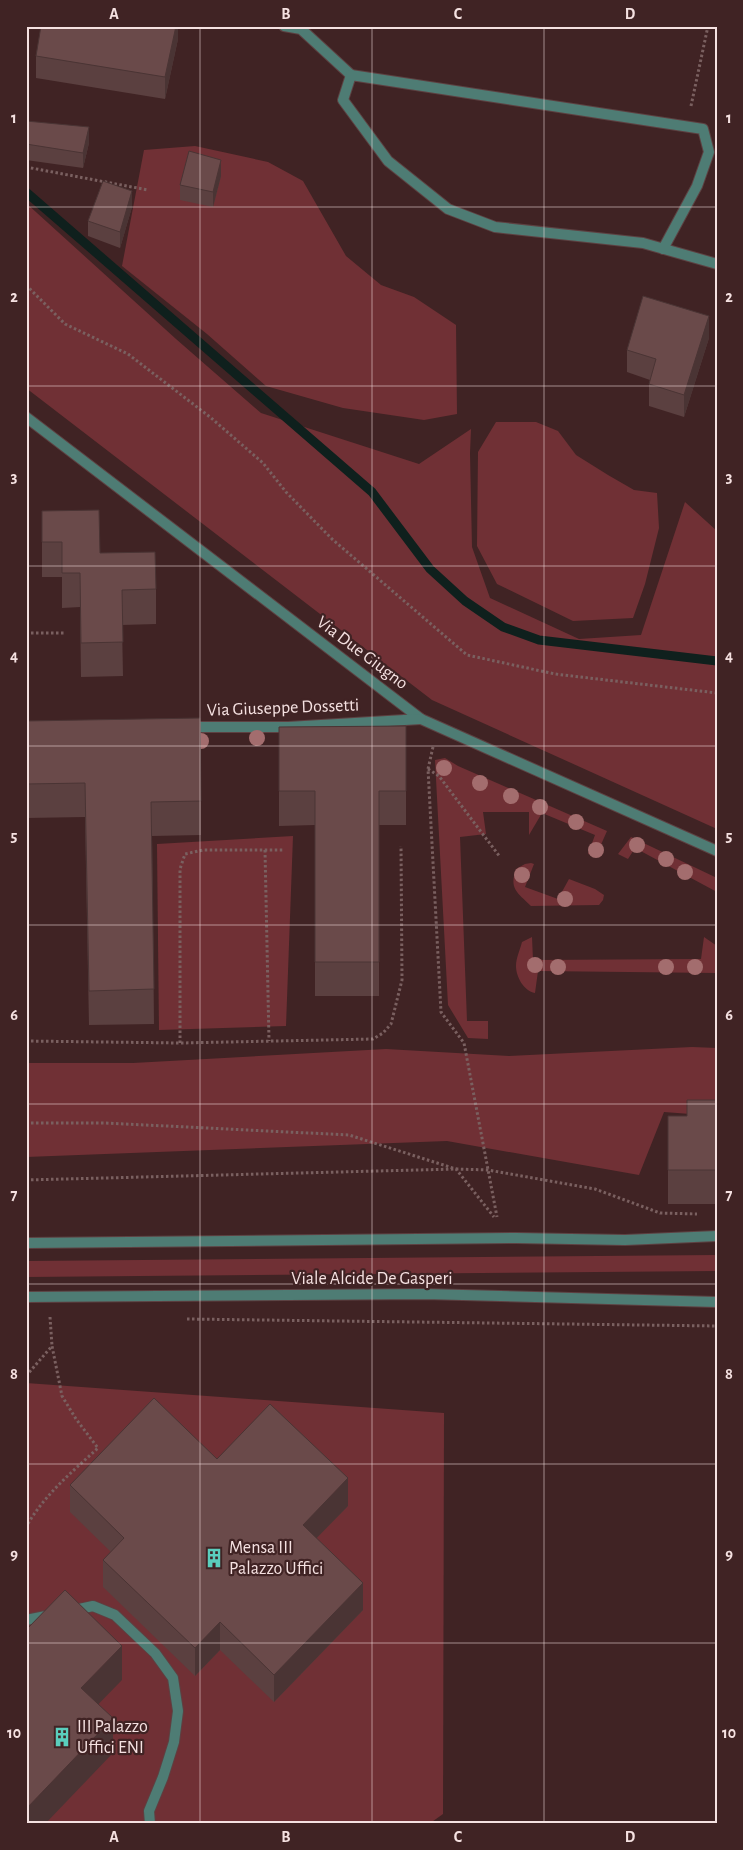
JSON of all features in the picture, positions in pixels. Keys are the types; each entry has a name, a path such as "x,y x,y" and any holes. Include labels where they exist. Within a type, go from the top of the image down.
{"street":[{"path":"284,26 301,29 351,75 703,129 709,152 697,186 663,249"},
{"path":"351,75 343,100 388,161 448,209 495,227 643,243 717,264"},
{"name":"Via Due Giugno","path":"26,417 421,719 717,850"},
{"name":"Via Giuseppe Dossetti","path":"176,727 288,727 421,719"},
{"path":"26,1243 496,1238 625,1240 717,1236"},
{"name":"Viale Alcide De Gasperi","path":"26,1297 424,1294 717,1302"},
{"path":"26,1620 93,1606 114,1615 155,1653 173,1678 178,1711 174,1742 149,1810 150,1824"}],"path":[{"path":"687,126 708,26"},
{"path":"26,167 148,190"},
{"path":"26,285 65,324 128,354 210,417 263,463 286,492 332,539 467,655 555,674 717,692"},
{"path":"26,633 65,633"},
{"path":"26,1123 105,1123 349,1135 456,1169 498,1222 464,1043 441,1012 428,769 433,747"},
{"path":"428,769 439,776 500,857"},
{"path":"26,1041 180,1043 373,1039 383,1033 391,1024 402,980 401,846"},
{"path":"180,1043 180,869 185,854 203,850 283,850"},
{"path":"265,850 269,1041"},
{"path":"26,1180 456,1169 488,1170 595,1189 660,1213 698,1214"},
{"path":"26,1527 34,1513 62,1480 98,1448 76,1419 62,1396 52,1346 49,1297"},
{"path":"42,1318 50,1318"},
{"path":"180,1319 717,1326"},
{"path":"26,1376 52,1346"}],"shaded area":[{"path":"195,146 268,162 303,181 346,256 381,285 414,297 456,325 457,414 424,420 343,408 266,386 207,334 122,266 144,150"},
{"path":"26,203 261,413 419,464 471,429 472,547 490,598 579,639 641,635 685,502 717,531 717,829 432,700 26,388"},
{"path":"496,422 536,422 558,431 576,455 634,490 657,493 659,528 645,584 633,618 573,621 497,584 477,546 478,452"},
{"path":"445,758 458,766 607,831 596,856 588,854 595,835 542,813 529,835 529,812 483,812 486,834 460,837 467,1021 488,1021 488,1039 468,1038 448,1005 435,760"},
{"path":"293,836 286,1026 159,1030 157,844"},
{"path":"631,837 717,878 717,892 635,848 628,859 618,854"},
{"path":"531,863 534,864 525,887 558,899 569,879 595,889 604,895 603,900 599,905 531,906 516,890 513,881 516,869"},
{"path":"532,937 533,960 701,959 704,937 717,946 717,973 538,971 535,993 531,992 521,983 517,975 516,966 522,942"},
{"path":"692,1047 717,1048 717,1116 664,1112 639,1175 447,1141 26,1157 26,1063 133,1063 386,1049 509,1056"},
{"path":"717,1255 717,1271 26,1277 26,1261"},
{"path":"26,1383 444,1413 443,1814 429,1824 26,1824"}],"building":[{"path":"41,26 176,26 165,77 36,56"},
{"path":"26,121 89,127 83,153 26,144"},
{"path":"189,151 221,160 213,192 180,185"},
{"path":"103,181 132,191 120,232 88,221"},
{"path":"643,296 709,316 684,395 649,384 656,359 627,350"},
{"path":"99,510 100,553 155,552 156,589 122,590 123,642 81,643 80,573 62,573 62,542 42,542 42,511"},
{"path":"200,718 201,801 151,802 154,989 89,991 85,783 26,784 26,721"},
{"path":"406,726 406,791 379,791 379,962 315,962 315,791 279,791 279,727"},
{"path":"687,1100 717,1100 717,1170 668,1170 668,1116 687,1116"},
{"name":"Mensa III Palazzo Uffici","path":"154,1398 217,1459 270,1404 348,1478 303,1525 363,1583 274,1675 220,1622 195,1648 103,1560 124,1538 70,1485"},
{"name":"III Palazzo Uffici ENI","path":"65,1590 122,1646 81,1688 113,1718 26,1809 26,1630"}],"waterway":[{"path":"26,192 372,492 430,569 465,601 503,627 539,640 717,661"}],"place":[{"name":"Mensa III Palazzo Uffici","path":"214,1558"},
{"name":"III Palazzo Uffici ENI","path":"62,1737"}]}
